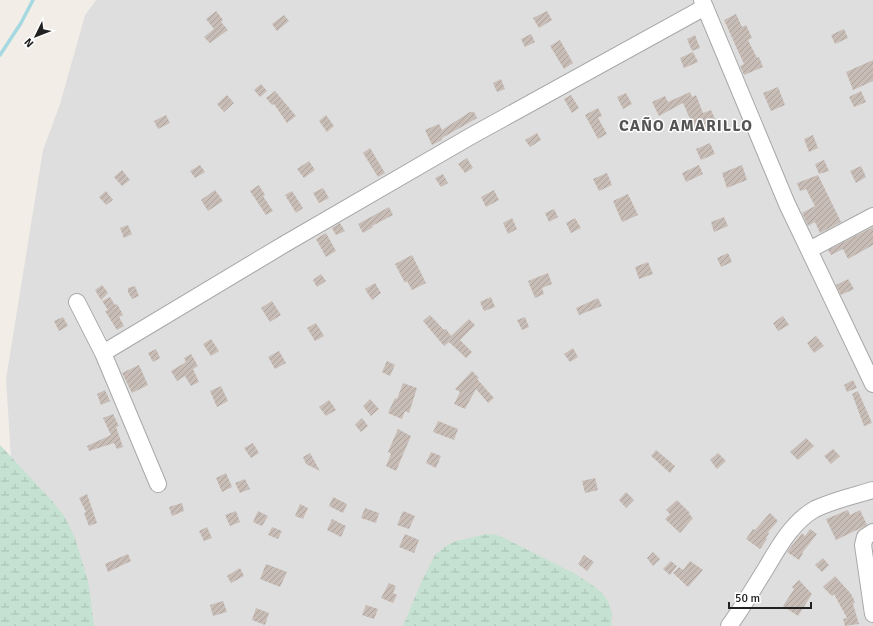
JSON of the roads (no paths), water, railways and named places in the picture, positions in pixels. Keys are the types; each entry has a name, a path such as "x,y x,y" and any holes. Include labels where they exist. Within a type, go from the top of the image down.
{"street":[{"path":"102,353 283,245 703,4 786,204 873,384"},
{"path":"809,250 873,216"},
{"path":"77,302 102,353 158,484"},
{"path":"729,626 779,547 796,525 814,510 829,503 873,490"},
{"path":"873,532 865,538 862,545 873,614"}],"waterway":[{"path":"0,55 21,23 33,0"}],"district":[{"name":"CAÑO AMARILLO","path":"686,125"}]}
